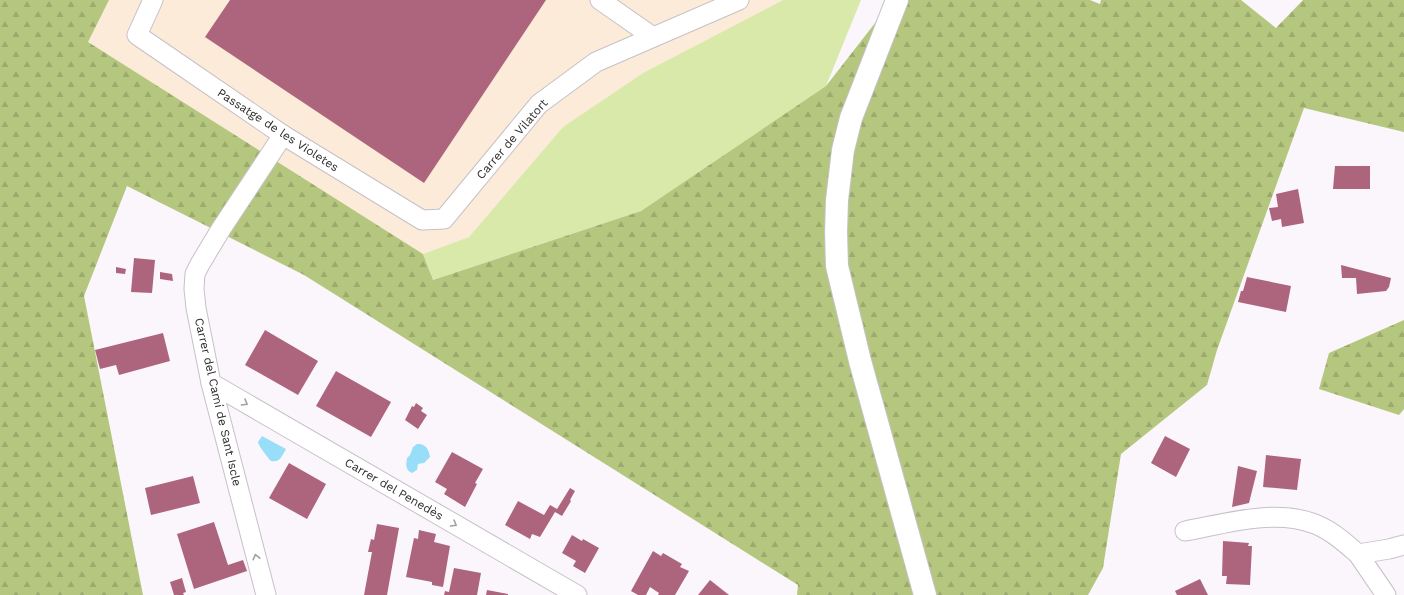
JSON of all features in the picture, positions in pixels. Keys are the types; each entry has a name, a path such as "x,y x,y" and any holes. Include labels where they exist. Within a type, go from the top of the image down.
{"main road":[{"path":"897,0 851,118 843,150 837,200 837,266 860,361 925,595"}],"street":[{"name":"Passatge de les Violetes","path":"153,0 137,35 283,135 422,220"},
{"path":"600,0 653,37"},
{"name":"Carrer de Vilatort","path":"422,220 444,219 540,104 596,62 739,0"},
{"name":"Carrer del Camí de Sant Iscle","path":"266,595 211,383 196,308 194,289 195,274 221,229 283,135"},
{"name":"Carrer del Penedès","path":"211,383 577,595"},
{"path":"1185,531 1275,516 1296,518 1314,523 1332,533 1358,554 1386,595"},
{"path":"1358,554 1404,545"}],"shaded area":[{"path":"109,0 783,0 643,73 563,127 469,237 423,254 88,42"}],"green space":[{"path":"0,0 109,0 88,42 423,254 433,280 641,211 826,86 893,0 1090,0 1100,4 1101,0 1241,0 1276,28 1303,0 1404,0 1404,132 1304,108 1217,350 1207,385 1121,454 1103,568 1088,595 797,595 798,585 304,275 127,186 84,296 143,595 0,595"},
{"path":"783,0 861,0 826,86 641,211 433,280 423,254 469,237 563,127 643,73"},
{"path":"1404,320 1404,409 1399,415 1319,389 1329,353"}],"water":[{"path":"262,436 286,449 279,460 271,461 263,452 258,442"},
{"path":"417,444 422,444 426,447 429,451 430,457 424,463 418,464 417,470 412,473 407,469 407,458 413,447"}],"building":[{"path":"230,0 546,0 424,183 205,37"},
{"path":"1335,166 1370,166 1370,189 1333,189"},
{"path":"1298,189 1304,223 1282,227 1281,219 1272,221 1269,208 1278,207 1276,194"},
{"path":"134,258 155,260 152,293 131,292"},
{"path":"1341,265 1391,278 1389,287 1386,291 1357,294 1356,278 1342,278"},
{"path":"116,267 126,269 125,274 116,273"},
{"path":"160,272 172,274 173,281 160,279"},
{"path":"1247,277 1291,286 1286,312 1238,302"},
{"path":"265,330 318,361 298,395 245,365"},
{"path":"163,333 170,361 119,375 116,365 100,369 95,350"},
{"path":"336,371 391,402 371,437 316,406"},
{"path":"416,403 423,408 421,411 427,415 418,429 405,420 412,406 414,407"},
{"path":"1165,436 1190,449 1176,477 1151,463"},
{"path":"452,452 483,469 475,483 477,484 465,507 444,494 447,489 435,482"},
{"path":"1266,455 1301,459 1297,490 1263,487"},
{"path":"289,463 326,484 307,519 269,498"},
{"path":"1238,466 1257,471 1249,503 1232,507"},
{"path":"193,476 200,503 151,515 145,488"},
{"path":"570,488 575,491 562,516 555,512 540,537 532,534 530,539 505,525 518,501 544,515 550,505 557,509"},
{"path":"214,522 228,565 243,560 247,571 194,589 177,534"},
{"path":"377,524 399,528 387,595 364,595 372,552 368,552 371,539 374,540"},
{"path":"419,530 436,534 434,542 450,546 443,587 432,585 432,582 406,577 414,538 418,539"},
{"path":"572,535 599,548 585,573 573,566 576,561 562,553"},
{"path":"1223,541 1249,543 1248,546 1252,546 1250,585 1226,584 1227,576 1222,576"},
{"path":"653,551 661,556 663,553 682,564 680,567 689,571 675,595 658,595 659,593 650,587 646,595 638,595 631,591"},
{"path":"454,568 481,573 477,595 444,595 445,591 449,592"},
{"path":"182,578 186,592 183,593 184,595 174,595 170,582"},
{"path":"1200,579 1208,595 1177,595 1175,591"},
{"path":"710,580 729,595 698,595"},
{"path":"487,590 508,594 508,595 486,595"}]}
